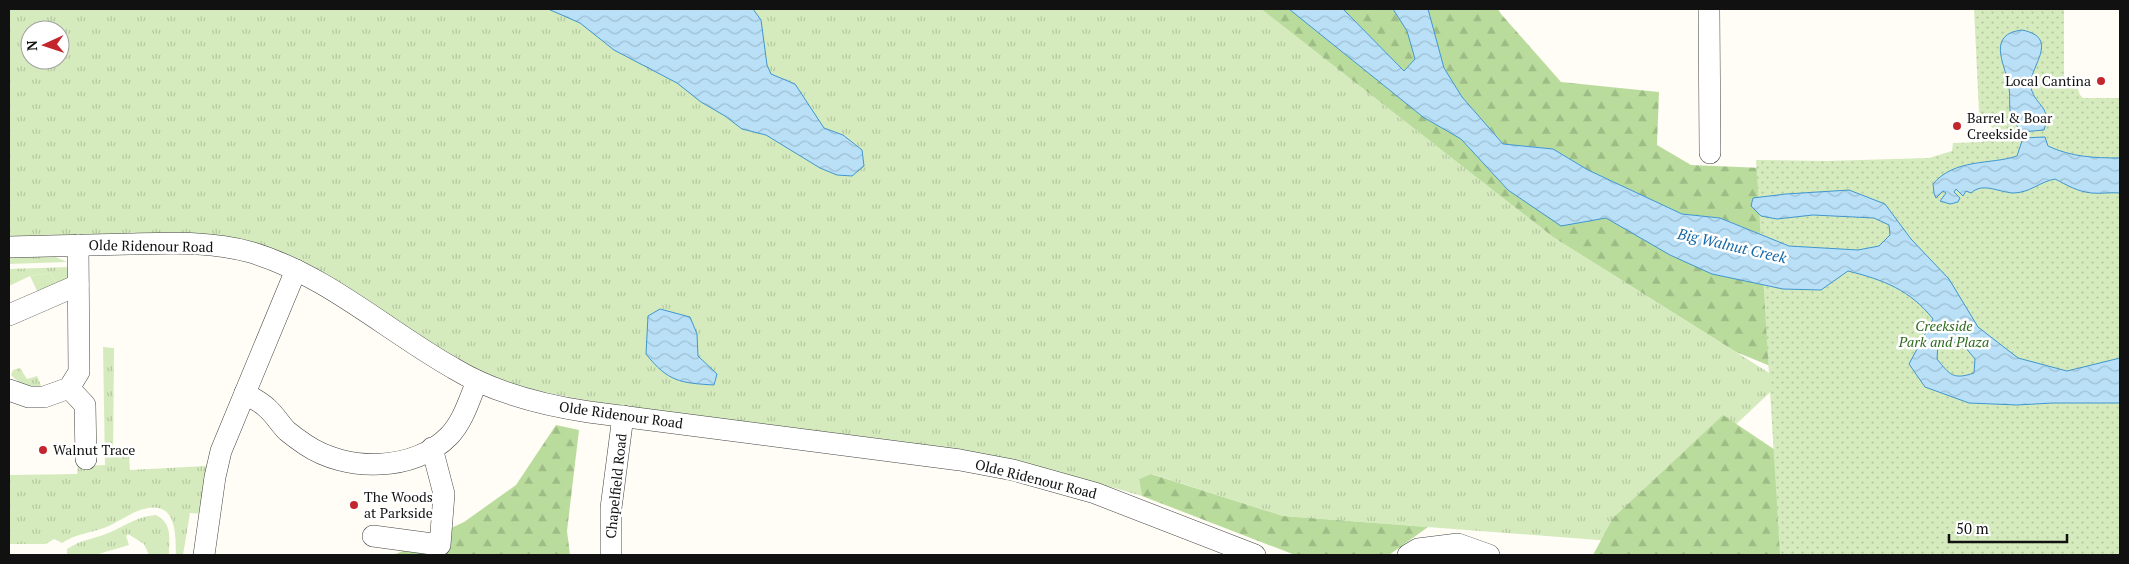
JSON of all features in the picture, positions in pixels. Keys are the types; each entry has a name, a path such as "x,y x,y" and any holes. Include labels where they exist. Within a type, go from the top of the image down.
{"street":[{"path":"1709,9 1710,153"},
{"name":"Olde Ridenour Road","path":"9,247 170,243 202,244 250,252 296,270 337,293 446,364 478,381 521,397 555,407 960,460 1013,470 1095,493 1255,555"},
{"path":"9,390 29,397 44,397 69,388 79,372 78,245"},
{"path":"204,555 214,477 221,451 296,270"},
{"path":"9,315 78,285"},
{"path":"245,393 267,408 288,432 308,446 346,462 368,464 395,462 418,455 432,448 451,434 478,381"},
{"path":"69,388 85,405 86,459"},
{"name":"Chapelfield Road","path":"611,555 611,508 623,416"},
{"path":"373,536 440,545 444,494 432,448"},
{"path":"1408,555 1418,549 1458,544 1489,555"}],"green space":[{"path":"9,9 1261,9 1553,237 1782,381 1612,541 1283,516 1152,474 1139,479 1142,496 1041,467 616,406 518,387 440,354 257,244 9,240"},
{"path":"1261,9 1289,9 1423,117 1461,139 1508,190 1561,225 1606,218 1670,255 1783,289 1804,380 1736,352 1553,237"},
{"path":"1343,9 1393,9 1407,31 1415,59 1404,71"},
{"path":"1428,9 1498,9 1561,82 1659,92 1657,145 1691,165 1905,174 1761,216 1790,246 1720,218 1682,214 1588,170 1553,149 1503,144 1462,97 1444,68"},
{"name":"Creekside Park and Plaza","path":"1974,9 2064,9 2064,77 2077,86 2083,98 2120,98 2120,555 1780,555 1756,160 1827,161 1929,158 1952,151 1953,143 1982,142 1996,132 1979,112"},
{"path":"51,255 67,262 9,264 9,257"},
{"path":"70,267 70,279 57,284 50,273 30,276 9,286 9,269"},
{"path":"50,273 57,284 38,293 30,276"},
{"path":"103,347 114,348 113,456 129,456 130,470 206,466 211,450 205,514 190,513 183,555 176,555 175,533 170,516 164,510 157,508 146,508 109,526 73,537 62,543 54,539 46,544 9,544 9,475 77,474 78,466 105,465"},
{"path":"20,368 27,379 37,376 41,385 39,387 31,387 17,381 11,375 13,370"},
{"path":"1723,415 1796,464 2120,555 1593,555 1613,518"},
{"path":"556,425 579,430 567,531 570,555 394,555 464,522 516,485"},
{"path":"1151,474 1283,516 1428,527 1389,555 1295,555 1142,496 1139,479"},
{"path":"156,515 168,527 169,555 149,555 144,544 128,534 126,536 129,545 95,555 67,555 67,549 78,543 111,532 138,519"}],"water":[{"path":"548,9 753,9 761,20 767,65 771,74 795,84 824,128 843,135 862,150 864,166 852,176 837,175 820,168 766,135 742,129 725,116 701,102 677,83 614,50 580,23"},
{"name":"Big Walnut Creek","path":"1289,9 1343,9 1404,71 1415,59 1407,31 1393,9 1428,9 1444,68 1462,97 1503,144 1553,149 1588,170 1682,214 1720,218 1789,246 1858,250 1879,246 1890,235 1889,225 1874,218 1813,215 1777,219 1761,216 1751,206 1753,198 1849,190 1885,204 1911,239 1949,279 1978,327 2018,358 2067,371 2120,358 2120,403 2017,405 1969,403 1925,387 1909,364 1933,319 1905,293 1885,282 1848,271 1821,290 1783,289 1712,274 1670,255 1606,218 1561,226 1508,190 1461,139 1423,117","holes":["1954,342 1965,347 1975,359 1974,373 1961,376 1953,375 1937,359 1938,343"]},
{"path":"2022,30 2034,34 2040,40 2042,47 2033,72 2031,88 2045,111 2046,122 2044,130 2022,132 2012,118 2008,82 2000,50 2004,37"},
{"path":"2045,137 2048,146 2065,153 2092,157 2120,158 2120,193 2082,191 2055,179 2019,193 1981,188 1971,193 1966,191 1963,196 1956,189 1954,192 1960,198 1958,202 1950,204 1940,201 1946,193 1943,191 1936,198 1933,184 1952,170 1962,166 2017,156 2023,138"},
{"path":"660,309 690,317 697,334 698,356 717,374 714,385 684,382 668,376 646,354 648,316"}],"place":[{"name":"Local Cantina","path":"2101,81"},
{"name":"Barrel & Boar Creekside","path":"1957,126"},
{"name":"Walnut Trace","path":"43,450"},
{"name":"The Woods at Parkside","path":"354,505"}]}
